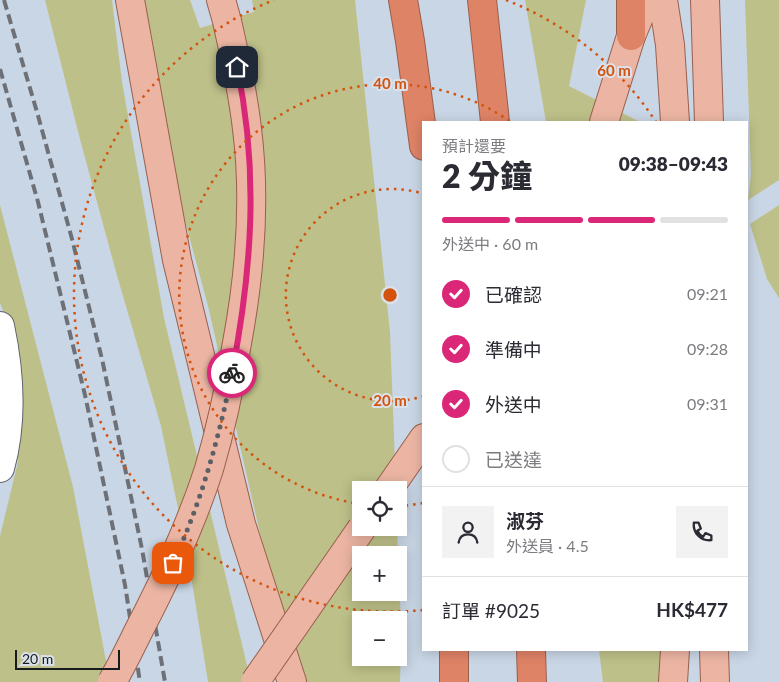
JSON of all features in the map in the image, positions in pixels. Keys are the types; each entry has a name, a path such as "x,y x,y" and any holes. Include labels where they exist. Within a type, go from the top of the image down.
{"highway":[{"path":"404,0 422,131"},
{"path":"482,0 495,121"},
{"path":"631,0 632,36"},
{"path":"454,651 454,682"},
{"path":"531,651 532,682"}],"main road":[{"path":"130,0 177,260 241,524 292,682"},
{"path":"604,121 632,36 646,0"},
{"path":"663,0 670,45 675,121"},
{"path":"705,0 709,121"},
{"path":"112,682 180,549 196,506 224,413 242,318 249,257 251,179 248,130 224,10"},
{"path":"394,481 422,441"},
{"path":"255,682 356,536"},
{"path":"673,682 675,651"},
{"path":"714,651 715,682"}],"street":[{"path":"0,326 9,398 8,433 0,468"}],"shaded area":[{"path":"0,0 779,0 779,682 0,682"}],"green space":[{"path":"45,0 112,0 122,82 164,318 251,682 208,682 188,557 161,426 116,272"},
{"path":"138,0 190,0 200,28 254,12 252,0 355,0 390,332 396,481 352,481 352,536 397,536 398,546 352,546 352,601 400,601 400,611 352,611 352,666 400,666 400,682 295,682 208,306 151,95"},
{"path":"525,0 586,0 569,86 638,121 546,121"},
{"path":"745,0 779,0 779,180 748,200 751,175"},
{"path":"0,205 73,487 110,682 0,682 0,536 18,462 5,316 0,303"},
{"path":"779,205 779,298 767,279 750,224"},
{"path":"599,651 688,651 687,682 603,682"}],"railway":[{"path":"4,0 72,239 102,359 142,549 165,682"},
{"path":"0,69 38,202 85,395 125,585 140,682"}],"way so far":[{"path":"173,563 180,549 209,467 224,413 232,373"}],"route":[{"path":"232,373 244,308 251,220 248,130 237,67"}]}
